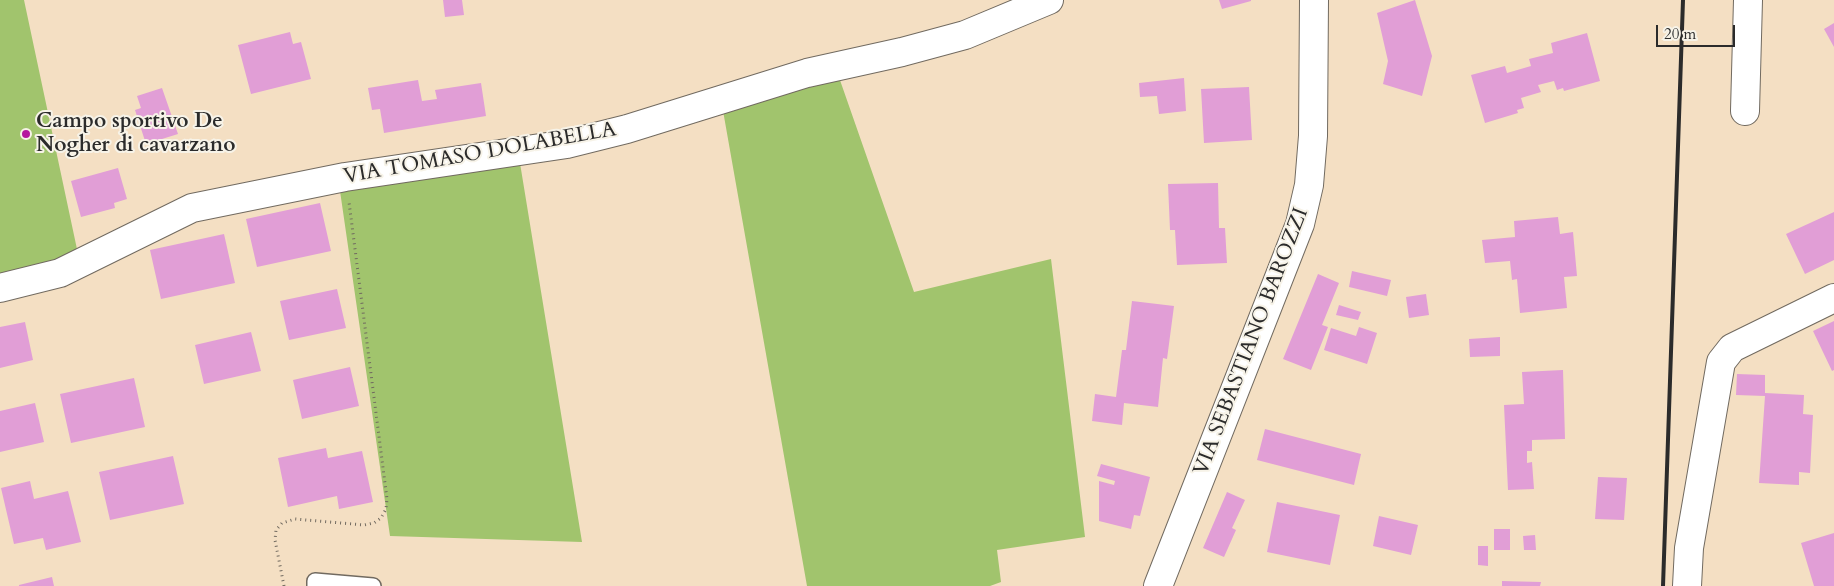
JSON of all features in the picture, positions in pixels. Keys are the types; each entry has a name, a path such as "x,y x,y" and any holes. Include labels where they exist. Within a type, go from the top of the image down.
{"street":[{"name":"VIA TOMASO DOLABELLA","path":"0,288 60,273 192,208 345,176 567,144 628,129 807,73 902,52 965,35 1049,0"},
{"name":"VIA SEBASTIANO BAROZZI","path":"1158,586 1300,224 1309,185 1313,144 1314,0"},
{"path":"1745,111 1748,0"},
{"path":"1687,586 1689,548 1718,370 1721,362 1726,354 1737,346 1834,298"}],"lane":[{"path":"315,586 316,581 373,586"}],"path":[{"path":"284,586 275,540 276,530 282,523 294,519 364,525 374,523 381,518 387,499 345,176"}],"green space":[{"name":"Campo sportivo De Nogher di cavarzano","path":"0,0 24,0 81,268 0,297"},
{"path":"834,63 914,292 1051,259 1085,537 997,550 1001,582 990,586 807,586 722,105"},
{"path":"519,157 582,542 390,536 339,184"}],"building":[{"path":"443,0 462,0 464,15 445,17"},
{"path":"1219,0 1251,0 1251,1 1222,9"},
{"path":"1415,0 1432,56 1422,96 1383,84 1388,61 1377,13"},
{"path":"1834,23 1834,47 1824,29"},
{"path":"290,32 293,44 301,42 311,79 251,94 238,45"},
{"path":"1587,33 1600,81 1564,91 1563,88 1557,90 1554,81 1538,85 1541,92 1521,98 1524,108 1517,110 1518,113 1485,123 1471,75 1505,66 1507,73 1531,66 1529,59 1553,53 1551,43"},
{"path":"1184,78 1186,111 1159,114 1157,96 1140,97 1139,83"},
{"path":"418,80 422,101 437,99 435,90 481,83 486,116 384,133 380,109 372,110 368,88"},
{"path":"1249,87 1252,140 1204,143 1201,89"},
{"path":"162,88 178,134 146,144 135,110 141,108 137,96"},
{"path":"118,168 127,199 114,203 115,208 81,217 71,181"},
{"path":"1218,183 1219,228 1225,228 1227,263 1177,265 1175,230 1170,230 1168,184"},
{"path":"320,203 331,251 257,267 246,219"},
{"path":"1834,212 1834,260 1805,274 1786,234"},
{"path":"1558,217 1560,234 1573,232 1577,276 1564,277 1567,308 1520,313 1517,279 1512,280 1510,261 1485,263 1482,240 1515,237 1514,221"},
{"path":"224,234 235,283 161,299 150,250"},
{"path":"1352,271 1391,280 1387,296 1349,287"},
{"path":"1318,274 1339,283 1322,325 1328,327 1311,370 1283,359"},
{"path":"337,289 346,328 289,340 280,301"},
{"path":"1426,294 1429,315 1409,318 1406,297"},
{"path":"1132,301 1174,306 1167,359 1163,358 1158,407 1124,403 1122,425 1092,421 1095,394 1116,397 1122,350 1126,350"},
{"path":"1339,305 1361,312 1358,320 1336,315"},
{"path":"1834,321 1834,370 1832,371 1813,331"},
{"path":"25,322 33,360 0,368 0,327"},
{"path":"1359,327 1377,333 1367,364 1324,350 1331,328 1356,336"},
{"path":"251,332 261,371 204,384 195,345"},
{"path":"1500,337 1500,356 1470,357 1469,339"},
{"path":"350,367 359,406 302,419 293,380"},
{"path":"1563,370 1565,439 1532,440 1532,451 1527,451 1527,463 1532,462 1534,489 1508,490 1504,405 1524,404 1522,372"},
{"path":"1737,374 1765,375 1765,393 1804,395 1803,414 1813,415 1810,473 1799,472 1799,485 1759,483 1765,396 1736,395"},
{"path":"134,378 145,427 71,443 60,394"},
{"path":"35,403 44,442 0,452 0,411"},
{"path":"1265,429 1361,454 1354,485 1257,460"},
{"path":"326,448 328,458 362,451 373,502 339,509 337,496 288,507 278,458"},
{"path":"173,456 184,504 110,520 99,472"},
{"path":"1101,464 1150,477 1140,516 1134,515 1131,529 1099,521 1099,481 1114,485 1115,481 1097,476"},
{"path":"1598,477 1627,478 1624,520 1595,519"},
{"path":"30,481 34,499 68,491 81,542 46,550 43,538 14,544 1,488"},
{"path":"1227,492 1245,500 1232,528 1236,530 1224,557 1203,548"},
{"path":"1277,502 1340,515 1330,565 1267,552"},
{"path":"1379,516 1418,525 1411,555 1373,546"},
{"path":"1494,529 1510,529 1510,550 1494,550"},
{"path":"1834,533 1834,586 1814,586 1801,543"},
{"path":"1535,535 1536,550 1524,550 1523,536"},
{"path":"1478,546 1488,546 1488,566 1478,565"},
{"path":"52,577 54,586 19,586 19,585"},
{"path":"1502,581 1541,582 1540,586 1502,586"}],"railway":[{"path":"1663,586 1683,0"}],"place":[{"name":"Campo sportivo De Nogher di cavarzano","path":"26,134"}]}
